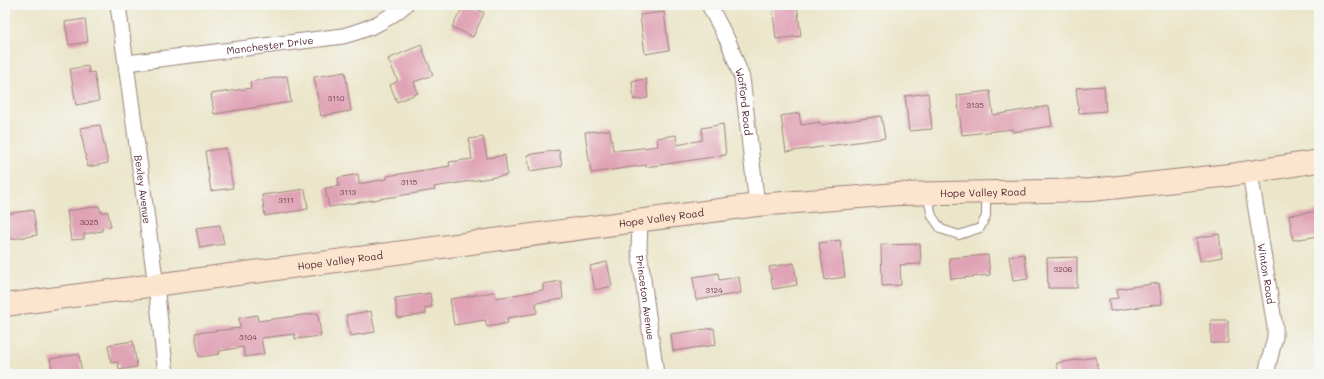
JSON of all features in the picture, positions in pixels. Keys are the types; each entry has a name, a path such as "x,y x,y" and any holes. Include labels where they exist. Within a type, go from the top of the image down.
{"main road":[{"name":"Hope Valley Road","path":"5,305 757,205 927,193 1092,190 1250,172 1319,161"}],"street":[{"name":"Bexley Avenue","path":"118,5 127,63 166,374"},
{"name":"Manchester Drive","path":"127,63 343,36 370,28 393,16 405,5"},
{"name":"Wofford Road","path":"709,5 729,43 742,78 757,205"},
{"name":"Winton Road","path":"1250,172 1275,327 1275,337 1266,374"},
{"name":"Princeton Avenue","path":"640,220 639,250 656,374"}],"lane":[{"path":"927,193 932,216 941,230 959,235 980,228 986,216 986,192"}],"building":[{"path":"464,5 470,5 484,13 473,37 452,27"},
{"path":"772,5 797,5 801,36 776,39"},
{"path":"664,12 669,50 645,54 640,15"},
{"path":"85,19 88,42 69,45 65,22"},
{"path":"421,45 433,75 414,82 418,93 397,102 390,85 398,81 388,59"},
{"path":"88,66 89,73 94,72 99,101 76,105 70,69"},
{"path":"345,72 351,111 321,116 314,77"},
{"path":"287,76 291,102 214,114 211,94 251,88 250,82"},
{"path":"646,79 648,98 634,100 632,81"},
{"path":"1104,86 1106,111 1079,113 1076,88"},
{"path":"990,91 993,115 1049,106 1052,126 1013,132 1013,129 962,135 957,95"},
{"path":"928,93 932,129 909,131 905,96"},
{"path":"799,113 801,125 820,122 820,125 881,116 885,138 786,152 781,116"},
{"path":"723,124 726,155 646,167 646,165 591,173 585,132 610,130 613,150 625,150 658,146 657,138 676,135 677,145 702,140 702,128"},
{"path":"100,125 108,163 88,167 80,128"},
{"path":"483,137 487,158 505,155 507,175 434,187 435,190 329,207 325,188 339,186 338,178 358,174 359,184 387,179 387,176 450,166 449,162 472,159 469,139"},
{"path":"226,148 233,188 211,191 205,151"},
{"path":"559,150 562,166 530,171 527,155"},
{"path":"305,189 308,209 265,216 262,195"},
{"path":"99,206 101,212 108,212 111,227 102,228 102,231 84,234 84,239 71,240 67,211"},
{"path":"33,210 37,235 5,240 5,214"},
{"path":"1319,211 1319,236 1293,240 1289,215"},
{"path":"220,225 224,244 200,248 196,228"},
{"path":"1219,234 1222,257 1200,261 1196,238"},
{"path":"840,240 845,277 825,280 819,243"},
{"path":"920,244 921,264 900,265 901,285 882,286 881,245"},
{"path":"1024,254 1028,279 1013,281 1009,256"},
{"path":"988,255 990,275 951,279 949,258"},
{"path":"1077,257 1077,288 1048,288 1047,258"},
{"path":"607,262 612,286 595,290 590,266"},
{"path":"794,263 797,285 773,289 769,267"},
{"path":"718,273 719,280 739,277 741,293 696,300 693,277"},
{"path":"561,281 563,299 536,303 537,313 507,318 508,323 487,327 485,320 454,325 450,299 494,292 496,298 543,290 543,284"},
{"path":"1159,283 1162,304 1110,311 1109,299 1118,298 1117,289"},
{"path":"430,293 432,307 425,308 426,314 398,318 395,298"},
{"path":"371,311 375,332 350,336 346,315"},
{"path":"318,313 321,336 295,339 295,334 261,338 264,354 245,357 243,347 219,351 220,354 199,357 195,333 240,328 239,318 257,315 258,321"},
{"path":"1211,320 1228,320 1228,343 1211,343"},
{"path":"714,328 716,345 673,351 671,334"},
{"path":"133,341 137,367 119,370 118,362 111,363 108,345"},
{"path":"79,354 82,374 53,374 50,359"},
{"path":"1096,357 1098,374 1058,374 1057,363"}]}
